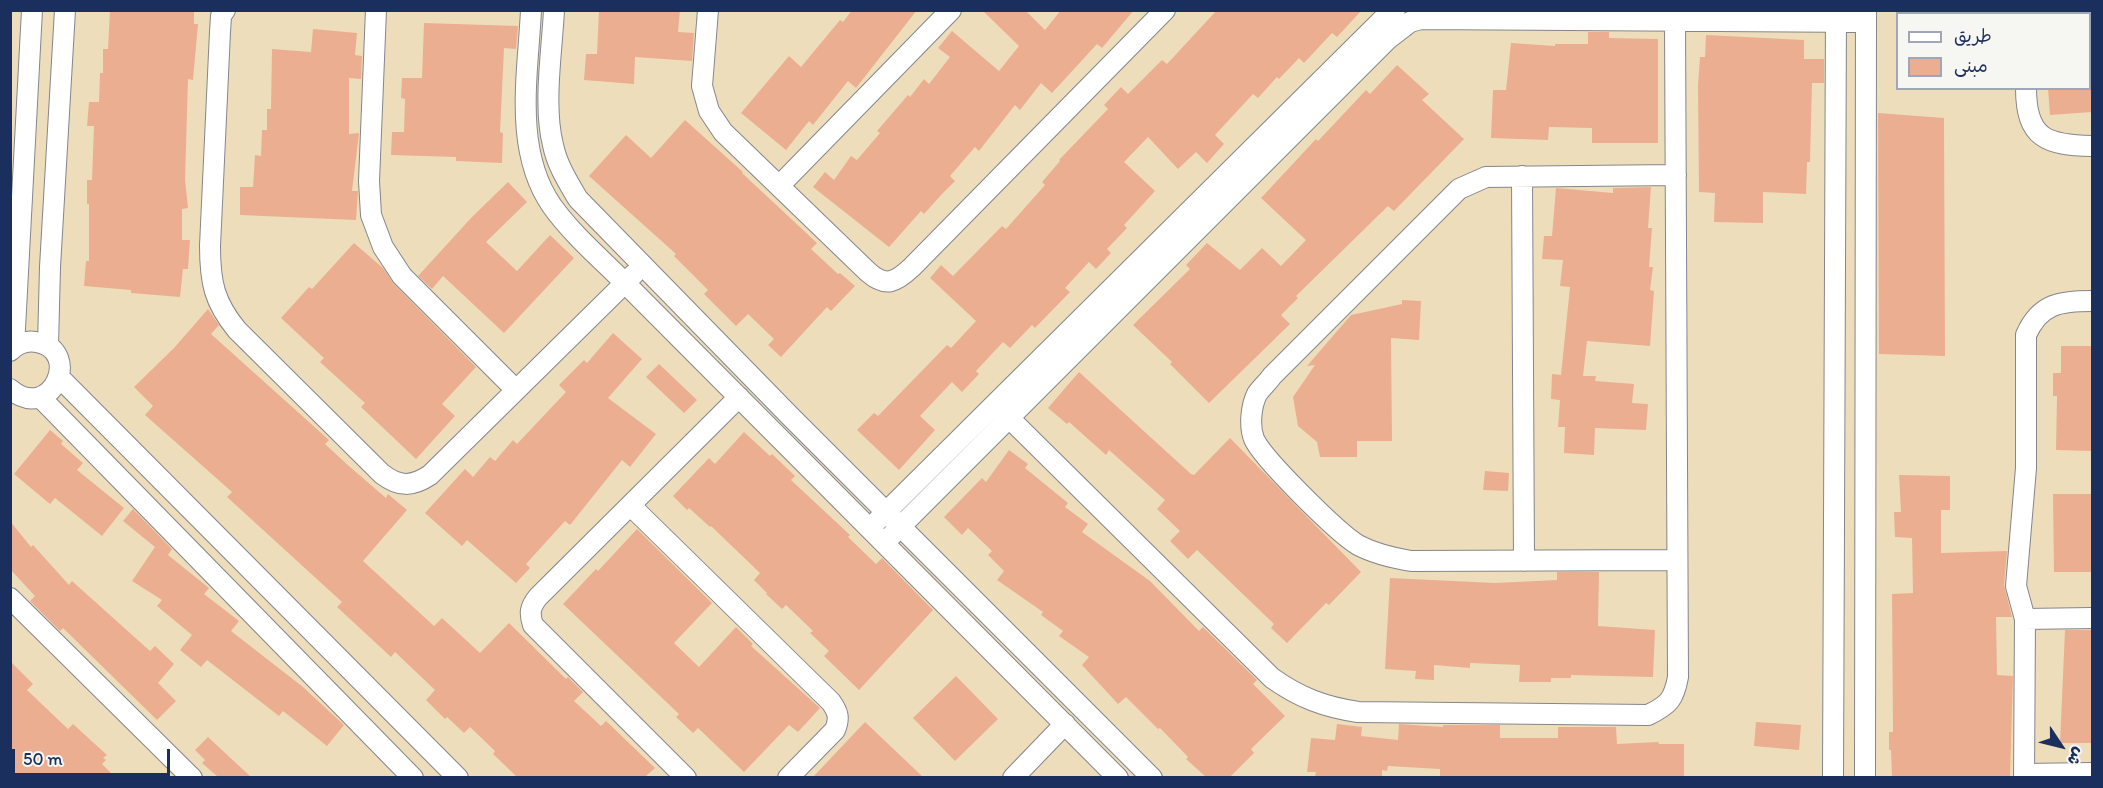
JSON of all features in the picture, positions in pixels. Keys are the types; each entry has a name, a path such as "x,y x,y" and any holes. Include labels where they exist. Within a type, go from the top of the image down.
{"street":[{"path":"32,10 14,262 12,349 30,341 48,345"},
{"path":"10,389 25,398 40,397 55,386 59,377 58,359 48,345 50,267 65,10"},
{"path":"225,10 220,32 210,246 210,270 214,292 223,313 237,330 382,474 393,482 406,485 419,482 430,475 642,266"},
{"path":"376,10 369,181 371,215 383,248 402,276 516,390"},
{"path":"531,10 526,112 528,145 536,176 552,206 573,231 1118,777"},
{"path":"554,10 548,115 552,145 562,173 578,199 900,527 1152,777"},
{"path":"708,10 702,86 709,111 723,132 878,280 891,282 912,267 1165,10"},
{"path":"779,186 951,10"},
{"path":"870,528 1385,17 1421,15 1665,18 1866,16 1865,777"},
{"path":"884,543 1010,418 1398,16"},
{"path":"1833,777 1836,16"},
{"path":"995,404 1272,678 1312,702 1335,709 1358,712 1648,715 1665,708 1675,694 1678,677 1676,175 1665,18"},
{"path":"2026,90 2026,106 2030,121 2039,133 2065,146 2092,146"},
{"path":"1676,175 1486,177 1459,189 1272,376 1257,394 1251,416 1254,438 1266,458 1335,526 1357,544 1383,556 1411,561 1677,560"},
{"path":"1522,176 1524,561"},
{"path":"2092,301 2058,303 2047,308 2030,324 2026,335 2026,468 2016,586 2025,619 2024,776 2092,773"},
{"path":"59,377 458,777"},
{"path":"40,397 413,777"},
{"path":"686,777 533,625 529,615 531,605 538,597 739,397"},
{"path":"1834,477 1866,477"},
{"path":"631,506 831,702 836,710 839,721 836,730 788,777"},
{"path":"193,555 215,533"},
{"path":"10,598 192,777"},
{"path":"2025,619 2092,618"},
{"path":"316,679 338,657"},
{"path":"1013,777 1065,724"}],"building":[{"path":"110,10 194,10 194,24 198,24 193,80 188,79 185,180 188,208 182,209 182,240 190,240 188,269 183,269 180,297 84,286 86,261 89,261 87,180 92,180 94,126 87,126 89,102 99,102 100,73 103,73 103,49 108,49"},
{"path":"599,10 680,10 678,32 694,33 692,61 635,57 634,84 584,80 586,54 597,54"},
{"path":"852,10 917,10 856,88 848,81 813,125 809,121 786,150 741,113 789,56 801,67 840,20 843,22"},
{"path":"982,10 1025,10 1045,30 1061,10 1134,10 1102,48 1097,44 1052,93 1041,83 1020,110 1015,105 979,151 975,147 950,176 955,181 924,214 921,211 889,247 813,187 825,172 834,180 851,156 857,160 880,133 877,131 908,95 910,97 924,79 929,84 950,57 938,48 952,31 999,71 1019,46"},
{"path":"1217,10 1362,10 1337,37 1332,33 1304,63 1299,58 1258,98 1253,94 1215,135 1224,144 1207,163 1196,152 1178,169 1148,137 1124,162 1155,191 1124,225 1127,228 1107,249 1111,253 1096,269 1089,262 1065,288 1070,292 1035,328 1032,325 1010,348 1003,342 976,371 979,374 962,392 952,382 920,416 935,430 899,470 857,430 874,413 878,416 947,345 951,348 976,321 930,278 941,265 953,276 1002,226 1006,229 1045,185 1042,182 1059,160 1108,109 1104,105 1121,87 1128,94 1162,60 1167,64"},
{"path":"424,23 518,26 516,49 504,48 500,132 503,133 502,163 456,161 456,157 391,155 392,132 404,132 405,99 401,98 402,78 422,78"},
{"path":"313,29 357,33 355,55 362,56 361,79 349,78 349,134 359,133 352,191 358,191 356,220 240,215 240,187 253,187 255,155 261,156 262,130 267,130 267,109 271,109 272,49 311,52"},
{"path":"1588,32 1609,32 1609,38 1658,39 1658,143 1592,143 1592,128 1549,127 1548,140 1491,138 1493,90 1506,90 1511,43 1555,46 1555,44 1588,44"},
{"path":"1706,35 1804,40 1804,59 1824,59 1824,83 1812,83 1810,162 1807,162 1806,194 1763,192 1763,223 1714,222 1715,193 1699,192 1698,85 1700,57 1705,57"},
{"path":"1397,65 1429,94 1422,100 1464,139 1394,211 1388,206 1296,296 1298,298 1281,315 1290,324 1209,403 1170,364 1172,362 1133,325 1190,269 1186,265 1207,243 1240,270 1262,248 1281,266 1306,240 1261,198 1366,90 1370,94"},
{"path":"2092,88 2092,112 2050,115 2048,90 2091,90"},
{"path":"1878,113 1944,118 1945,356 1879,354"},
{"path":"685,120 817,243 811,249 855,286 831,311 827,307 781,357 768,345 774,339 748,314 736,326 704,294 708,290 674,256 676,254 589,176 626,135 651,158"},
{"path":"508,182 527,202 486,242 517,271 550,235 574,258 504,333 443,276 432,289 418,276"},
{"path":"1651,187 1648,228 1652,228 1649,267 1653,267 1650,290 1654,291 1650,346 1587,341 1583,376 1596,376 1595,381 1634,384 1632,403 1648,404 1646,430 1595,428 1594,455 1564,453 1565,427 1558,427 1560,400 1551,399 1552,374 1561,375 1570,287 1560,286 1563,260 1542,259 1544,236 1552,236 1556,188 1613,193 1613,188"},
{"path":"354,243 383,268 394,284 476,367 442,404 455,416 416,459 361,407 365,403 320,362 324,358 281,318 309,287 312,289"},
{"path":"1402,300 1421,301 1419,340 1391,338 1392,441 1357,441 1357,457 1320,457 1317,442 1298,426 1293,397 1315,365 1307,366 1351,315 1402,304"},
{"path":"208,309 219,325 211,334 329,440 325,444 350,467 386,498 388,494 407,510 363,561 434,626 442,618 480,653 509,623 566,679 568,677 583,692 574,701 601,726 606,721 655,768 645,777 517,777 470,727 464,733 447,717 445,719 426,700 435,690 395,652 391,657 337,607 342,602 227,497 232,492 145,415 153,406 134,387 174,348"},
{"path":"613,333 642,359 608,398 656,434 630,467 622,460 570,525 565,521 526,564 530,568 516,583 467,540 462,546 425,513 465,469 473,477 490,457 495,461 513,440 517,444 566,392 559,385 584,360 587,363"},
{"path":"2061,346 2092,346 2092,451 2056,450 2057,396 2053,396 2053,373 2061,373"},
{"path":"659,364 697,400 684,413 646,377"},
{"path":"1079,372 1191,474 1194,475 1230,438 1361,572 1329,605 1326,603 1287,643 1271,628 1274,624 1197,550 1188,559 1170,541 1180,531 1157,509 1165,500 1109,450 1106,455 1069,422 1067,424 1048,408"},
{"path":"50,430 63,441 61,444 83,463 77,470 124,508 102,536 55,498 50,504 14,474"},
{"path":"744,432 795,476 791,480 850,535 848,537 876,564 882,558 933,610 859,690 824,656 829,651 810,633 813,631 786,605 782,609 754,580 760,573 711,526 689,508 687,510 673,496 709,458 715,464"},
{"path":"1009,450 1028,464 1025,468 1068,503 1065,507 1088,524 1082,532 1150,581 1199,631 1203,627 1257,680 1253,684 1285,716 1251,749 1254,753 1230,777 1206,777 1186,759 1188,757 1160,728 1158,729 1126,697 1118,704 1082,665 1089,657 1059,636 1063,631 1041,615 1043,612 997,580 1004,571 988,555 992,551 968,528 962,535 944,517 982,478 986,482"},
{"path":"1485,471 1509,473 1508,491 1483,490"},
{"path":"1899,475 1950,476 1950,510 1941,510 1941,553 2007,551 2004,585 2012,617 1996,617 1997,675 2013,676 2010,777 1892,777 1889,732 1893,732 1892,594 1913,593 1912,538 1895,537 1894,512 1901,512"},
{"path":"2053,494 2092,494 2092,572 2054,572"},
{"path":"133,509 172,549 168,555 209,588 204,594 239,621 231,631 303,687 344,725 327,746 283,711 279,716 207,660 201,667 180,650 192,635 157,606 162,600 132,581 155,547 123,521"},
{"path":"10,521 31,547 33,545 69,585 72,581 150,651 155,646 174,664 158,683 176,701 157,720 63,628 60,631 30,601 35,596 10,569"},
{"path":"637,529 712,603 674,643 699,667 736,627 753,644 751,646 820,708 798,732 789,725 744,772 698,728 693,733 676,717 679,714 563,604"},
{"path":"1557,572 1599,572 1598,626 1655,630 1653,677 1571,675 1571,678 1551,678 1551,682 1519,682 1520,665 1470,663 1470,668 1434,665 1434,680 1415,679 1416,671 1385,669 1390,578 1495,583 1557,580"},
{"path":"2065,630 2092,630 2092,743 2060,743"},
{"path":"10,661 33,684 27,690 68,729 73,724 107,755 103,758 106,760 102,764 115,777 10,777"},
{"path":"956,676 998,719 955,761 913,718"},
{"path":"865,722 923,777 813,777"},
{"path":"1756,722 1801,725 1799,750 1754,746"},
{"path":"1337,724 1362,727 1361,736 1398,740 1399,724 1443,727 1443,725 1500,725 1500,738 1558,738 1558,727 1616,727 1617,744 1658,742 1659,744 1684,744 1684,777 1440,777 1440,769 1388,766 1387,771 1382,770 1382,777 1315,777 1316,772 1307,772 1311,738 1335,740"},
{"path":"208,737 251,777 218,777 202,763 205,760 195,750"}]}
